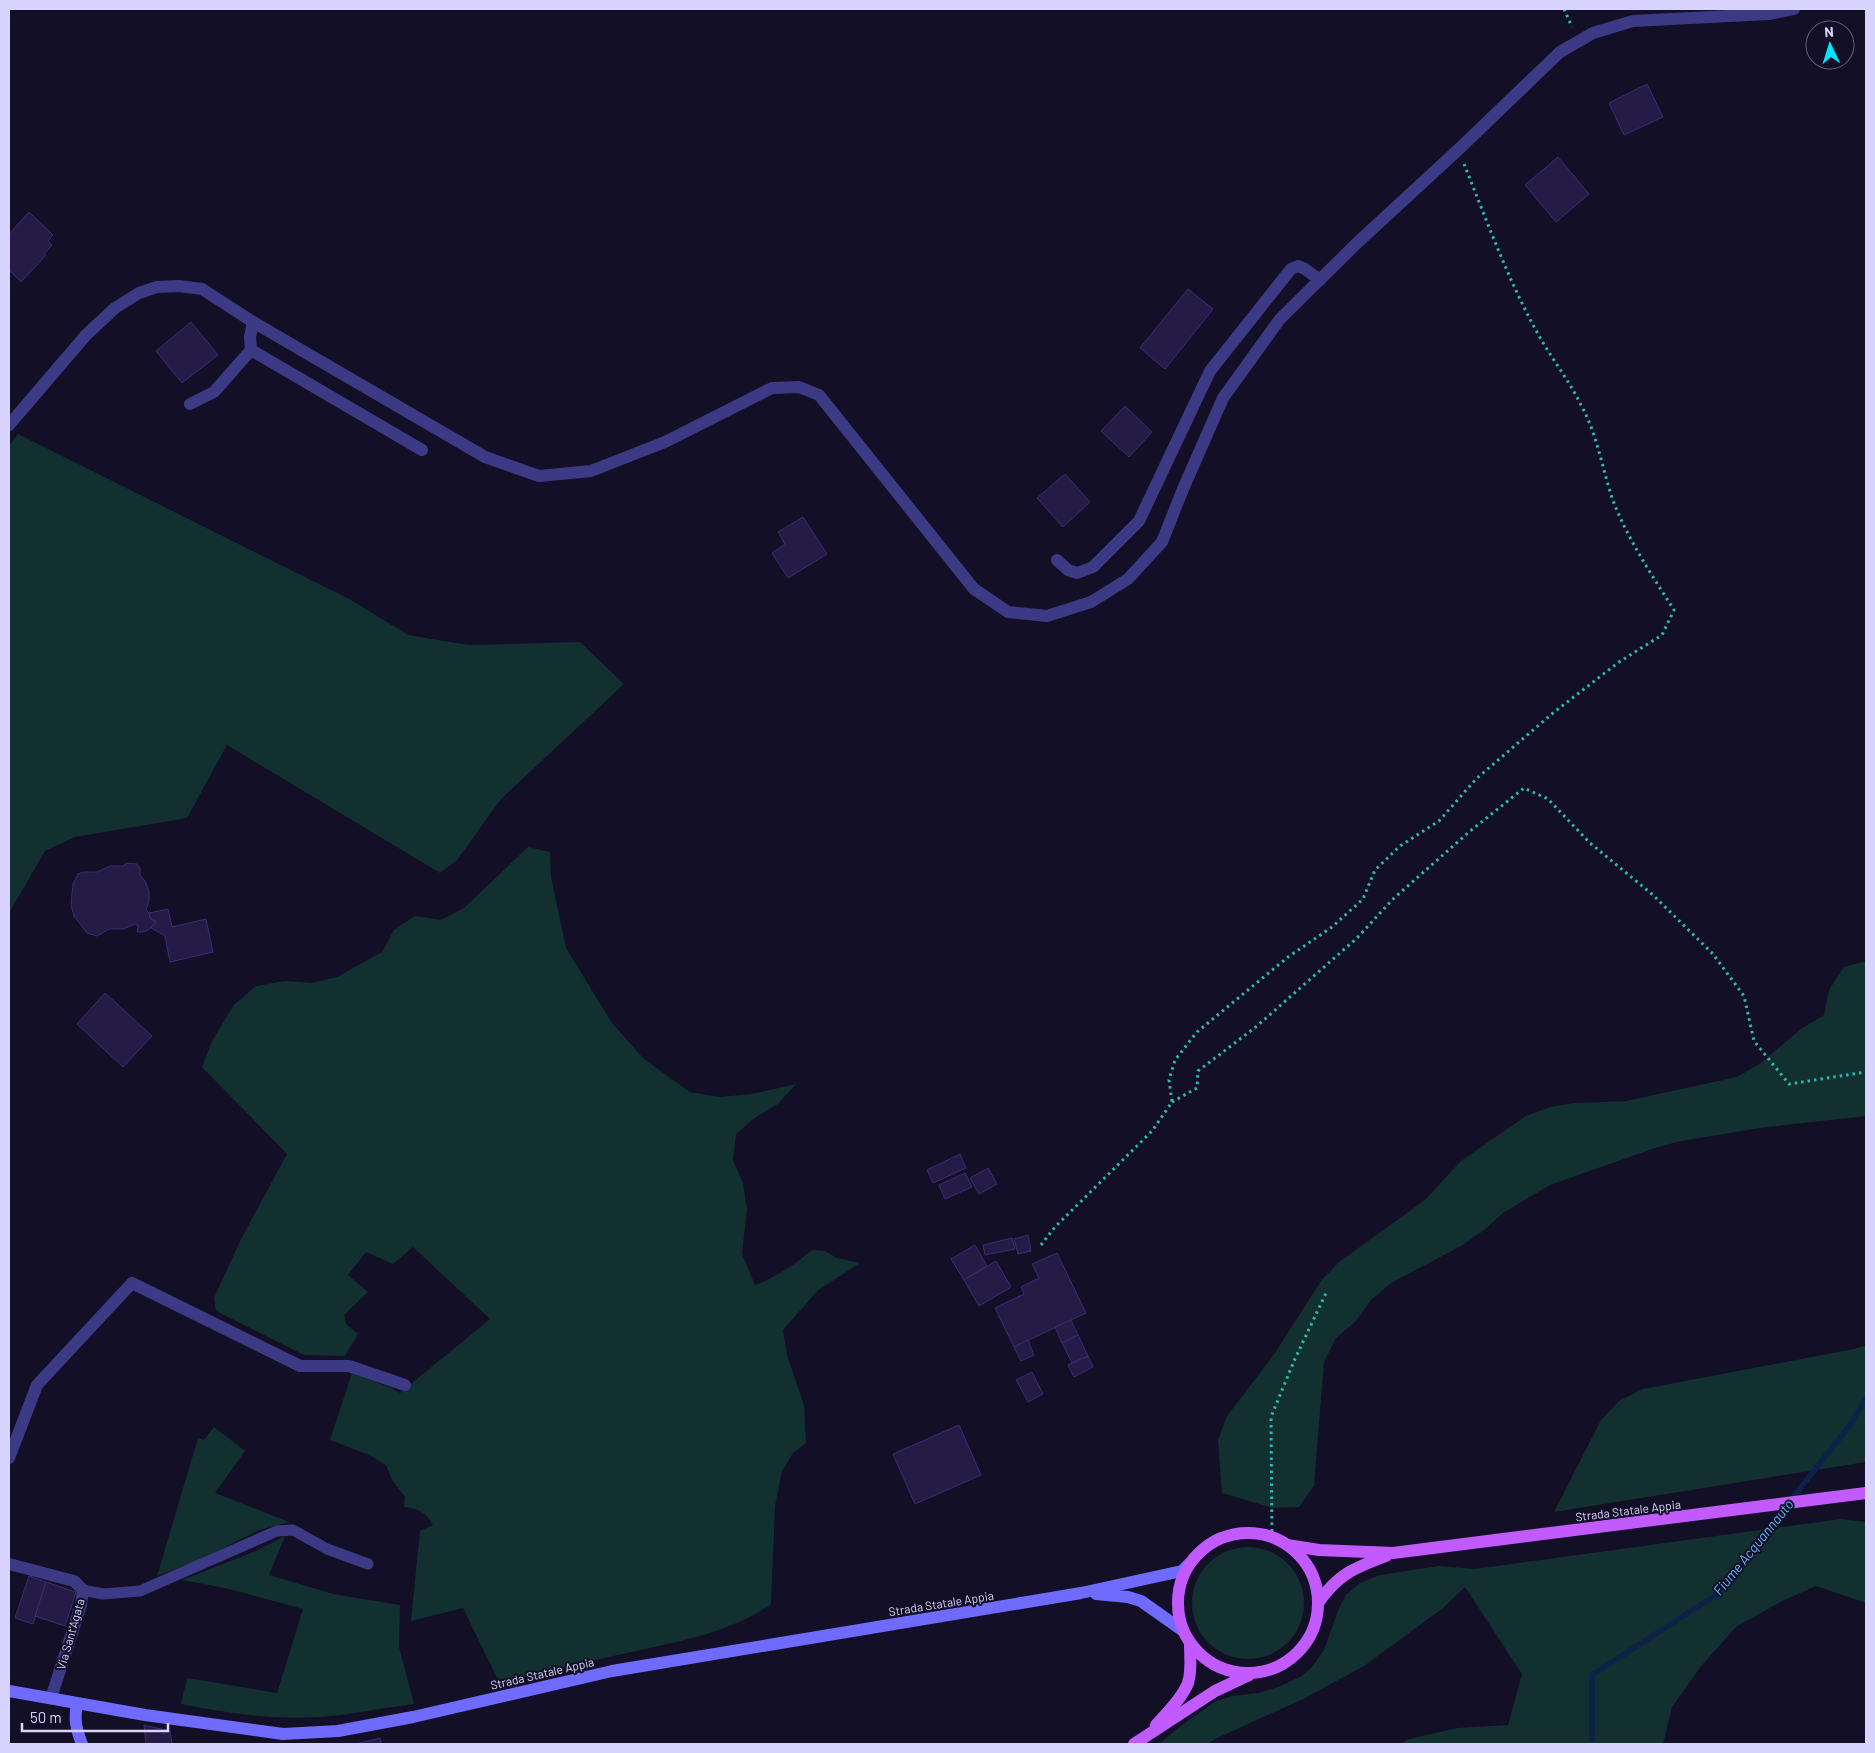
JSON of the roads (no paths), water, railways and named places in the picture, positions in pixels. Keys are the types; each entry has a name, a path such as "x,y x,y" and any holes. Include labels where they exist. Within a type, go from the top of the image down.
{"main road":[{"name":"Strada Statale Appia","path":"1287,1546 1319,1550 1393,1553 1776,1506 1866,1493"},
{"name":"Strada Statale Appia","path":"1235,1534 1254,1534 1272,1538 1287,1546 1300,1557 1310,1571 1316,1586 1318,1603 1315,1624 1306,1643 1292,1658 1274,1669 1253,1673 1229,1671 1207,1661 1190,1644 1182,1630 1178,1613 1178,1596 1189,1564 1202,1550 1217,1540 1235,1534"},
{"name":"Strada Statale Appia","path":"1318,1603 1341,1576 1362,1565 1393,1553"},
{"path":"1146,1736 1162,1719 1188,1683 1191,1664 1190,1644"},
{"path":"1134,1744 1215,1691 1253,1673"}],"street":[{"path":"9,425 86,335 115,308 139,293 157,287 179,286 202,289 253,322 485,457 539,476 591,472 664,442 772,388 800,387 819,395 974,589 1008,612 1047,616 1091,602 1128,579 1162,542 1223,398 1280,319 1560,52 1593,32 1634,21 1794,9"},
{"path":"1057,560 1068,570 1077,573 1093,567 1139,521 1210,371 1291,269 1298,266 1320,280"},
{"path":"190,404 214,392 251,350 250,337 253,322"},
{"path":"251,350 422,450"},
{"path":"9,1458 37,1385 132,1283 300,1366 348,1366 405,1385"},
{"name":"Via Sant'Agata","path":"9,1564 74,1581 83,1590 81,1605 51,1698"},
{"name":"Strada Statale Appia","path":"9,1691 77,1704 283,1734 338,1731 413,1717 612,1671 1081,1593 1182,1571 1189,1564"},
{"name":"Strada Statale Appia","path":"1081,1593 1128,1597 1141,1601 1182,1630"},
{"path":"77,1704 74,1717 75,1726 82,1744"}],"lane":[{"path":"83,1590 103,1594 140,1591 277,1531 293,1530 327,1549 368,1564"}],"waterway":[{"name":"Fiume Acquannauto","path":"1592,1744 1592,1675 1716,1595 1850,1425 1866,1399"}]}
